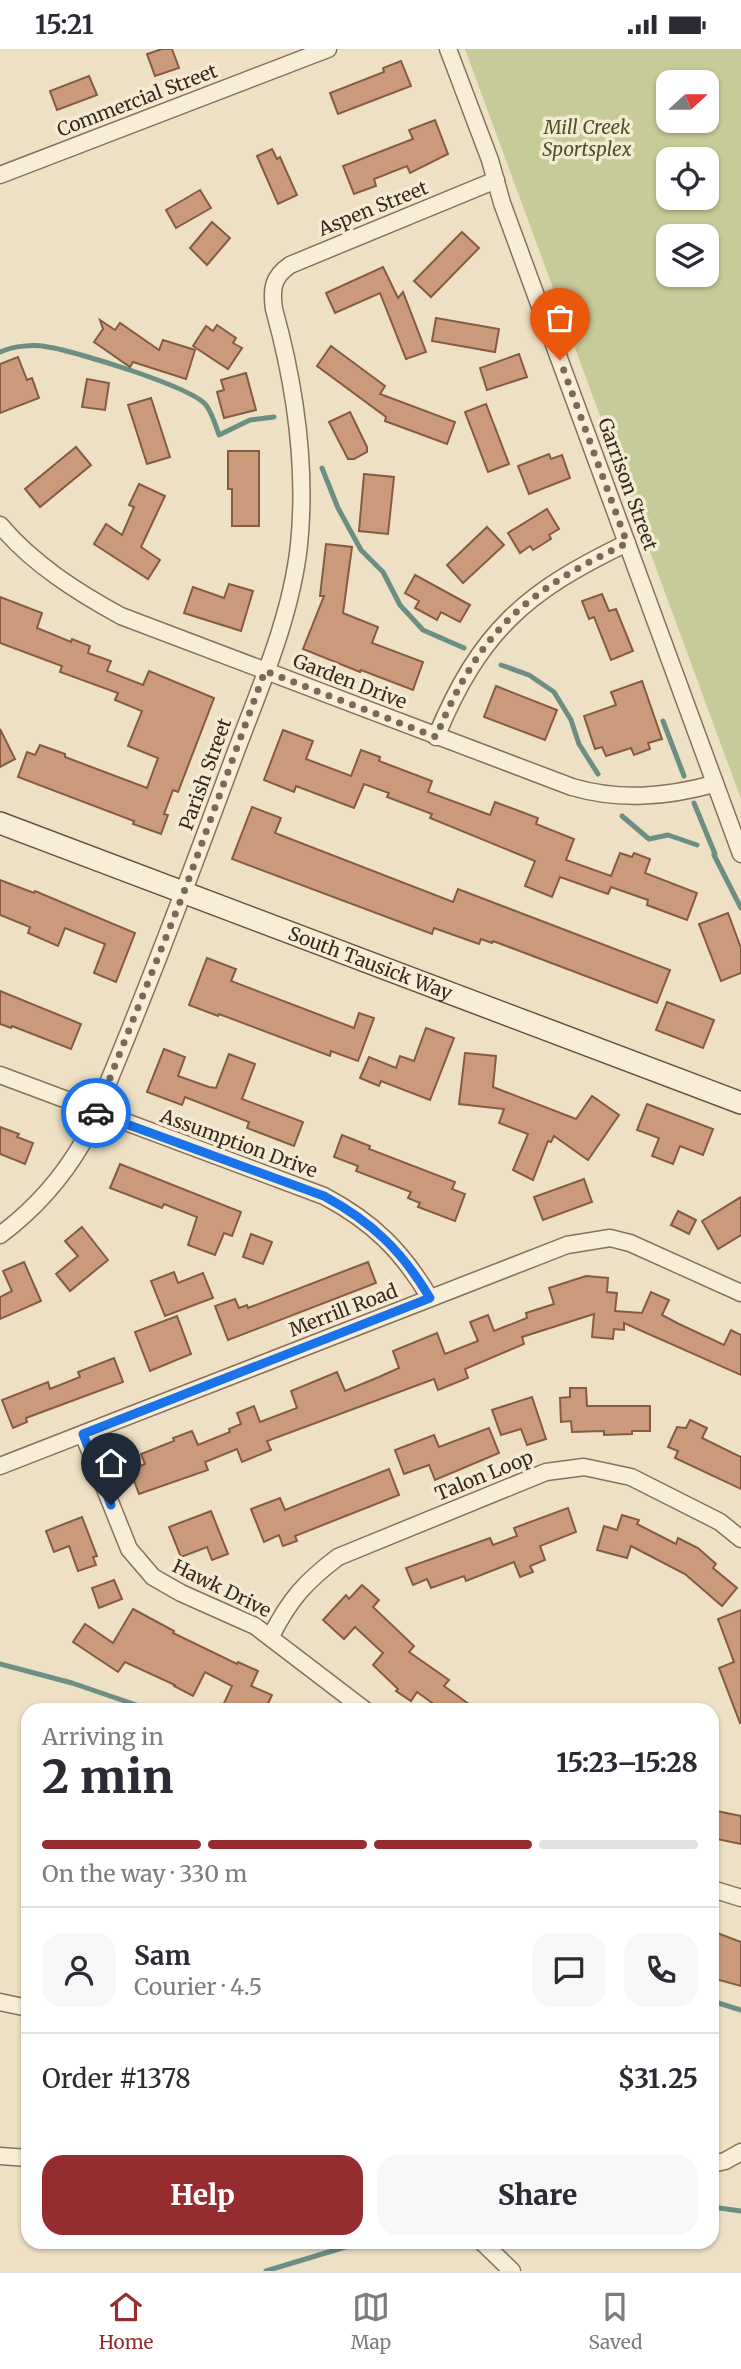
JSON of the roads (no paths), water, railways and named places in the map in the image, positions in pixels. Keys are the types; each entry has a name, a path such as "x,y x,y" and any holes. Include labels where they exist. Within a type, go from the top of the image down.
{"main road":[{"name":"South Tausick Way","path":"0,823 741,1103"}],"street":[{"name":"Commercial Street","path":"0,175 328,49"},
{"name":"Garrison Street","path":"448,49 741,854"},
{"name":"Aspen Street","path":"273,282 290,264 496,180"},
{"name":"Parish Street","path":"0,1235 25,1216 67,1170 96,1112 184,892 265,671 292,586 299,546 300,467 293,390 274,309 273,282"},
{"name":"Garden Drive","path":"0,525 36,561 121,617 572,787 612,797 666,794 714,784"},
{"path":"436,737 464,677 483,647 505,621 563,577 627,543"},
{"name":"Assumption Drive","path":"0,1075 324,1196 372,1225 413,1270 430,1298"},
{"name":"Merrill Road","path":"0,1466 567,1245 610,1238 651,1250 741,1293"},
{"name":"Hawk Drive","path":"83,1434 120,1529 141,1565 167,1586 237,1617 271,1636 356,1703"},
{"name":"Talon Loop","path":"271,1636 288,1604 313,1576 338,1557 546,1472 584,1467 631,1478 720,1522 741,1539"},
{"path":"719,1891 741,1898"},
{"path":"0,2002 21,2006"},
{"path":"719,2162 741,2153"},
{"path":"0,2157 21,2158"},
{"path":"489,2249 512,2271"}],"waterway":[{"path":"0,352 24,346 48,347 106,362 157,380 206,405 219,435 250,420 274,417"},
{"path":"322,468 338,508 361,550 383,572 400,605 423,630 464,648"},
{"path":"501,665 529,675 554,692 571,720 579,744 598,774"},
{"path":"663,721 684,776"},
{"path":"694,803 715,854"},
{"path":"622,816 649,839 668,835 697,845"},
{"path":"714,855 741,908"},
{"path":"0,1664 72,1683 131,1703"},
{"path":"719,2003 741,2010"},
{"path":"719,2208 741,2211"},
{"path":"266,2271 339,2249"}],"park label":[{"name":"Mill Creek Sportsplex","path":"587,138"}]}
